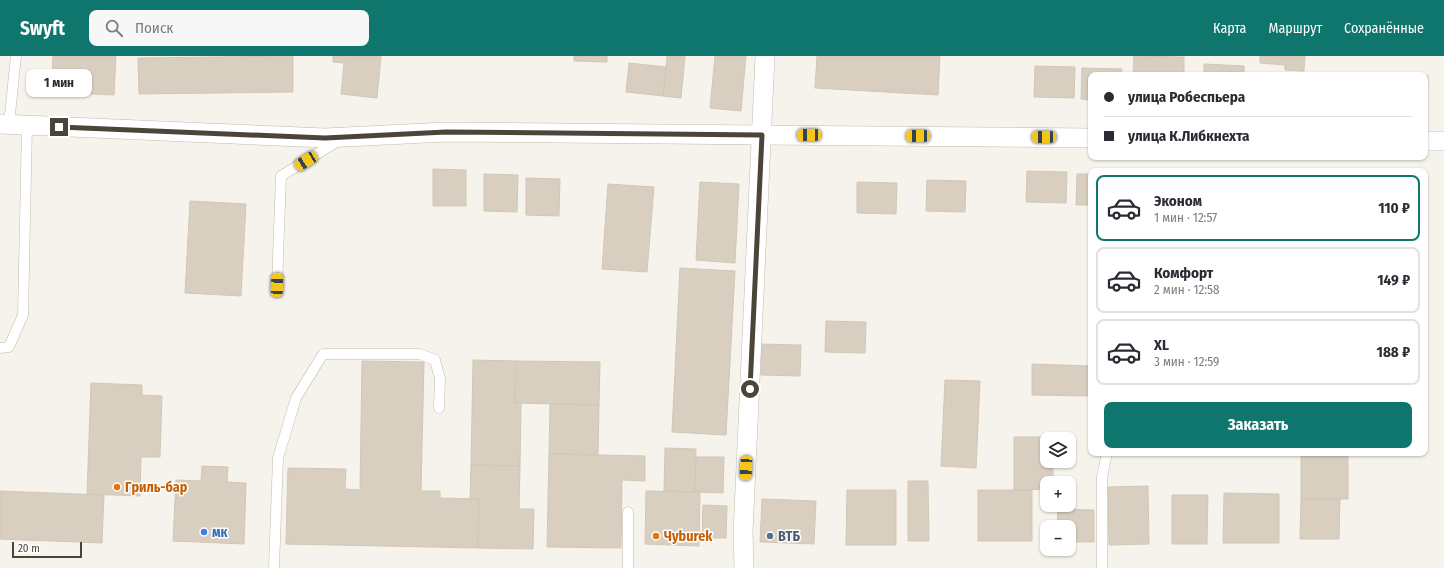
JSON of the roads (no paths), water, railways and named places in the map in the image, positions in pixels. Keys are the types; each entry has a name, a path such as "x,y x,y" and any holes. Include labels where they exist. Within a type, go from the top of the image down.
{"street":[{"path":"744,568 743,532 765,56"},
{"path":"12,125 325,138 446,132 1088,138"},
{"path":"1428,140 1444,141"}],"lane":[{"path":"0,348 9,347 23,315 12,125 16,56"},
{"path":"277,285 281,176 344,137"},
{"path":"274,568 278,458 296,398 323,354 420,354 434,360 440,379 439,408"},
{"path":"1102,568 1102,477 1106,456"},
{"path":"628,512 628,568"}],"place":[{"name":"Гриль-бар","path":"117,487"},
{"name":"мк","path":"204,532"},
{"name":"Чуburek","path":"656,536"},
{"name":"ВТБ","path":"770,536"}]}
